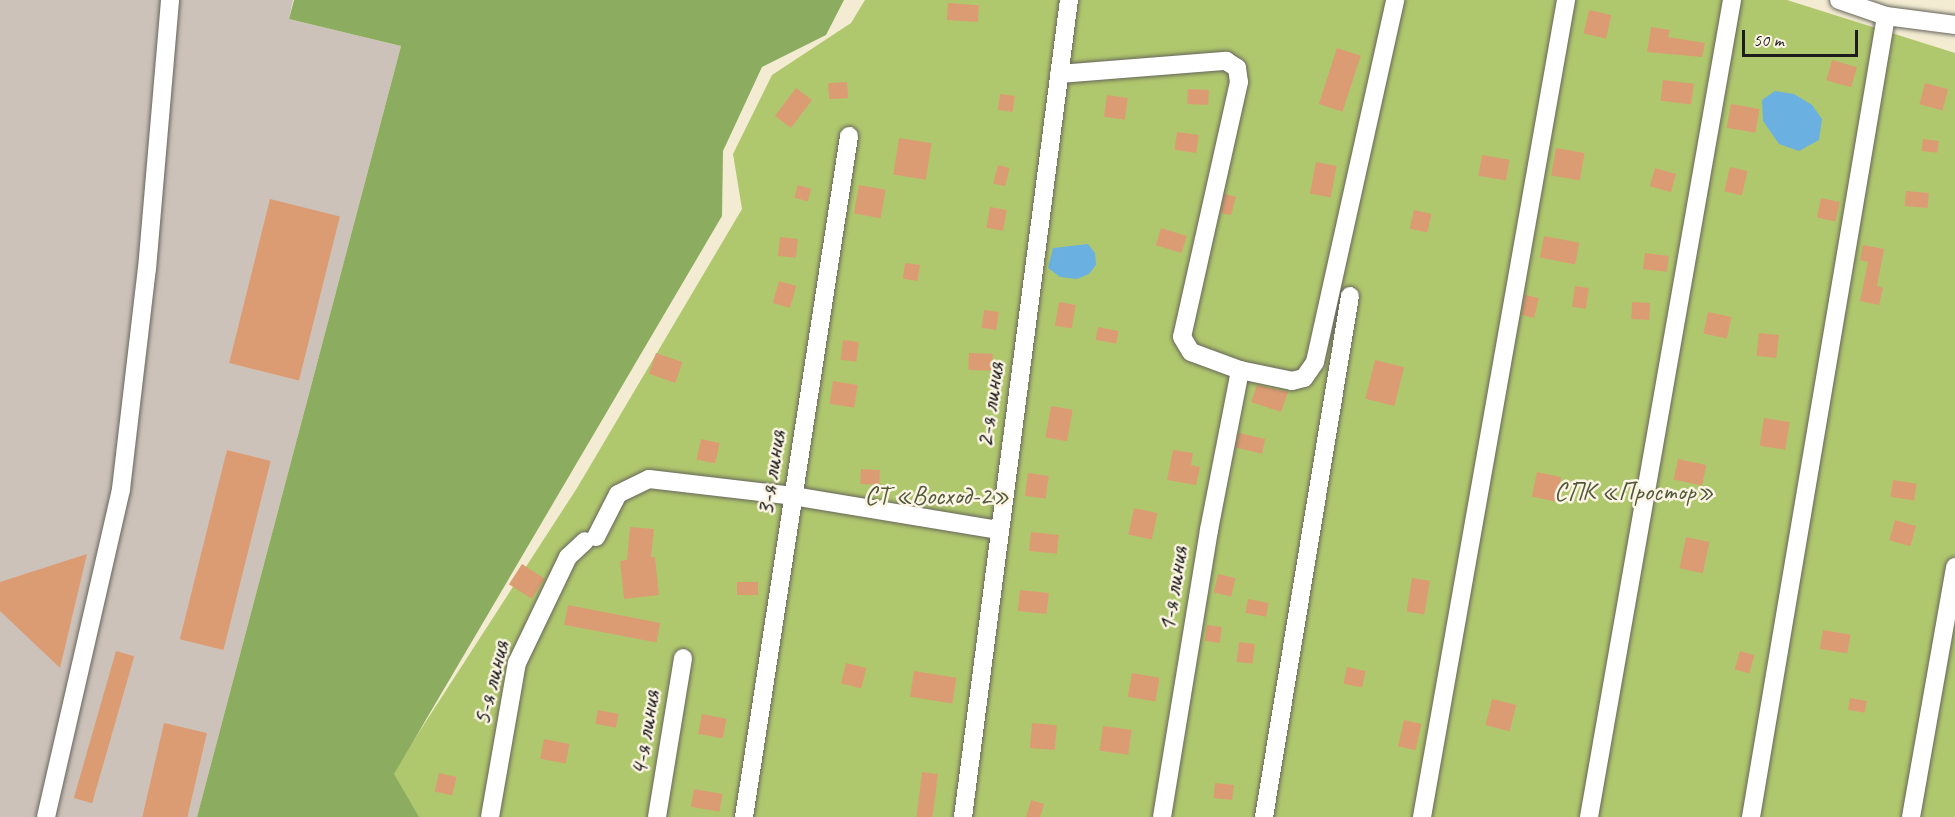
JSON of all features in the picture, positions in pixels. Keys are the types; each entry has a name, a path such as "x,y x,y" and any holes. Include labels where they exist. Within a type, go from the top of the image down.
{"street":[{"path":"46,817 121,489 147,268 171,0"},
{"name":"2-я линия","path":"963,817 1069,0"},
{"path":"1059,74 1226,61 1237,68 1239,82 1182,337 1191,352 1240,370 1292,381 1304,378 1315,362 1395,0"},
{"path":"1422,817 1566,0"},
{"path":"1589,817 1732,0"},
{"path":"1839,0 1886,16 1955,25"},
{"path":"1751,817 1886,16"},
{"name":"3-я линия","path":"744,817 849,136"},
{"path":"1264,817 1350,296"},
{"name":"1-я линия","path":"1162,817 1209,530 1240,370"},
{"name":"5-я линия","path":"490,817 517,663 568,557 590,539 618,494 649,479 794,496 999,530"},
{"path":"1911,817 1955,567"},
{"name":"4-я линия","path":"657,817 683,658"}],"shaded area":[{"path":"0,0 293,0 289,19 401,46 197,817 0,817"}],"green space":[{"path":"294,0 844,0 826,35 762,67 723,151 722,216 394,774 419,817 197,817 401,46 289,19"},
{"path":"865,0 1787,0 1955,53 1955,817 1165,817 1183,708 1171,706 1153,817 364,817 577,488 742,209 733,154 772,75 851,23"}],"water":[{"path":"1775,91 1794,94 1812,105 1822,119 1819,140 1799,151 1779,144 1763,121 1762,100"},
{"path":"1088,244 1095,253 1096,265 1089,274 1077,279 1060,277 1048,268 1053,248"}],"building":[{"path":"948,3 979,5 978,22 947,20"},
{"path":"1589,10 1611,15 1606,39 1584,33"},
{"path":"1651,27 1670,30 1668,37 1705,43 1702,57 1647,52"},
{"path":"1337,48 1361,56 1343,112 1319,104"},
{"path":"1832,60 1857,67 1851,87 1826,80"},
{"path":"1663,80 1694,84 1691,105 1660,101"},
{"path":"847,82 848,98 829,99 828,83"},
{"path":"1925,83 1948,89 1942,110 1919,104"},
{"path":"796,88 812,100 791,128 775,116"},
{"path":"1188,89 1209,90 1208,105 1187,104"},
{"path":"1000,94 1015,96 1013,112 998,110"},
{"path":"1107,95 1128,98 1125,120 1104,117"},
{"path":"1731,104 1760,109 1755,133 1727,128"},
{"path":"1177,132 1199,135 1196,153 1174,150"},
{"path":"899,138 932,143 926,180 893,175"},
{"path":"1923,139 1939,141 1937,153 1922,151"},
{"path":"1556,148 1585,153 1580,181 1551,176"},
{"path":"1482,155 1510,160 1506,181 1478,176"},
{"path":"1316,162 1337,166 1331,197 1310,193"},
{"path":"998,165 1010,168 1005,186 993,183"},
{"path":"1730,167 1748,171 1742,195 1724,191"},
{"path":"1655,168 1676,174 1671,192 1650,186"},
{"path":"798,185 811,189 808,202 794,197"},
{"path":"859,185 886,190 881,218 854,214"},
{"path":"1906,191 1929,193 1928,208 1905,206"},
{"path":"1225,194 1236,197 1231,215 1221,213"},
{"path":"1821,198 1840,202 1835,222 1817,218"},
{"path":"270,199 340,216 299,380 229,363"},
{"path":"990,207 1007,210 1003,231 986,228"},
{"path":"1414,210 1432,214 1427,233 1410,229"},
{"path":"1161,228 1187,236 1182,253 1156,245"},
{"path":"1544,236 1579,243 1575,264 1540,258"},
{"path":"780,237 798,239 796,258 778,256"},
{"path":"1863,245 1884,249 1877,286 1883,288 1879,305 1860,301 1868,262 1860,260"},
{"path":"1645,253 1669,256 1667,272 1643,269"},
{"path":"905,263 920,265 918,281 903,279"},
{"path":"779,281 796,286 790,308 773,303"},
{"path":"1575,286 1589,288 1586,309 1572,307"},
{"path":"1525,295 1539,298 1534,318 1522,315"},
{"path":"1059,302 1076,305 1072,329 1055,326"},
{"path":"1632,302 1650,303 1649,320 1631,319"},
{"path":"984,310 999,312 996,330 981,328"},
{"path":"1708,312 1731,317 1727,339 1703,334"},
{"path":"1098,327 1119,331 1116,344 1096,340"},
{"path":"1759,333 1779,335 1776,358 1757,356"},
{"path":"843,340 859,342 856,362 841,360"},
{"path":"656,353 682,362 675,383 649,374"},
{"path":"969,353 993,354 992,371 968,370"},
{"path":"1375,360 1404,367 1394,406 1365,399"},
{"path":"833,381 858,385 854,408 829,404"},
{"path":"1257,385 1288,392 1281,412 1251,402"},
{"path":"1051,406 1073,410 1067,441 1045,438"},
{"path":"1764,418 1790,422 1785,450 1760,446"},
{"path":"1239,433 1265,439 1262,454 1236,448"},
{"path":"701,439 720,443 715,463 697,460"},
{"path":"227,450 271,461 223,650 180,639"},
{"path":"1173,450 1193,453 1191,465 1200,467 1196,485 1167,480"},
{"path":"1678,459 1706,465 1702,486 1674,480"},
{"path":"861,469 880,470 879,485 860,484"},
{"path":"1537,472 1561,477 1556,502 1532,496"},
{"path":"1028,473 1049,476 1046,499 1025,496"},
{"path":"1893,480 1917,484 1914,501 1890,497"},
{"path":"1134,508 1157,513 1152,539 1128,534"},
{"path":"1895,520 1916,526 1910,546 1889,540"},
{"path":"630,527 654,529 651,557 655,557 659,595 624,599 620,561 627,560"},
{"path":"1031,532 1059,535 1057,554 1029,551"},
{"path":"1686,537 1709,542 1703,573 1679,568"},
{"path":"87,554 60,668 0,611 0,582"},
{"path":"522,564 545,579 532,599 509,584"},
{"path":"1218,574 1236,578 1231,597 1214,593"},
{"path":"1412,578 1430,581 1424,614 1407,612"},
{"path":"737,582 758,582 758,595 737,595"},
{"path":"1020,590 1049,593 1047,614 1018,611"},
{"path":"1248,599 1269,603 1266,617 1245,613"},
{"path":"568,605 660,623 656,643 564,625"},
{"path":"1207,625 1222,627 1220,643 1205,641"},
{"path":"1823,630 1851,635 1847,654 1820,649"},
{"path":"1239,642 1255,644 1252,664 1237,662"},
{"path":"116,651 134,656 92,803 74,798"},
{"path":"1740,651 1754,655 1749,673 1735,669"},
{"path":"846,663 866,668 861,688 841,683"},
{"path":"1347,667 1366,671 1362,688 1343,684"},
{"path":"914,671 956,678 952,703 910,697"},
{"path":"1132,673 1160,678 1155,701 1128,697"},
{"path":"1850,698 1867,701 1865,713 1848,710"},
{"path":"1492,699 1516,705 1510,731 1485,725"},
{"path":"598,710 619,714 616,728 595,724"},
{"path":"702,714 727,719 723,738 698,734"},
{"path":"1404,720 1422,724 1415,750 1398,746"},
{"path":"164,723 207,733 187,817 142,817"},
{"path":"1032,723 1057,725 1055,750 1030,748"},
{"path":"1103,726 1132,730 1128,755 1100,751"},
{"path":"544,739 570,744 566,764 540,759"},
{"path":"922,772 938,774 933,817 917,817"},
{"path":"439,773 457,777 452,796 435,792"},
{"path":"1215,783 1234,785 1232,800 1213,798"},
{"path":"694,789 723,794 719,812 691,807"},
{"path":"1031,800 1044,804 1040,817 1026,817"}],"park label":[{"name":"СПК «Простор»","path":"1634,492"},
{"name":"СТ «Восход-2»","path":"937,496"}]}
